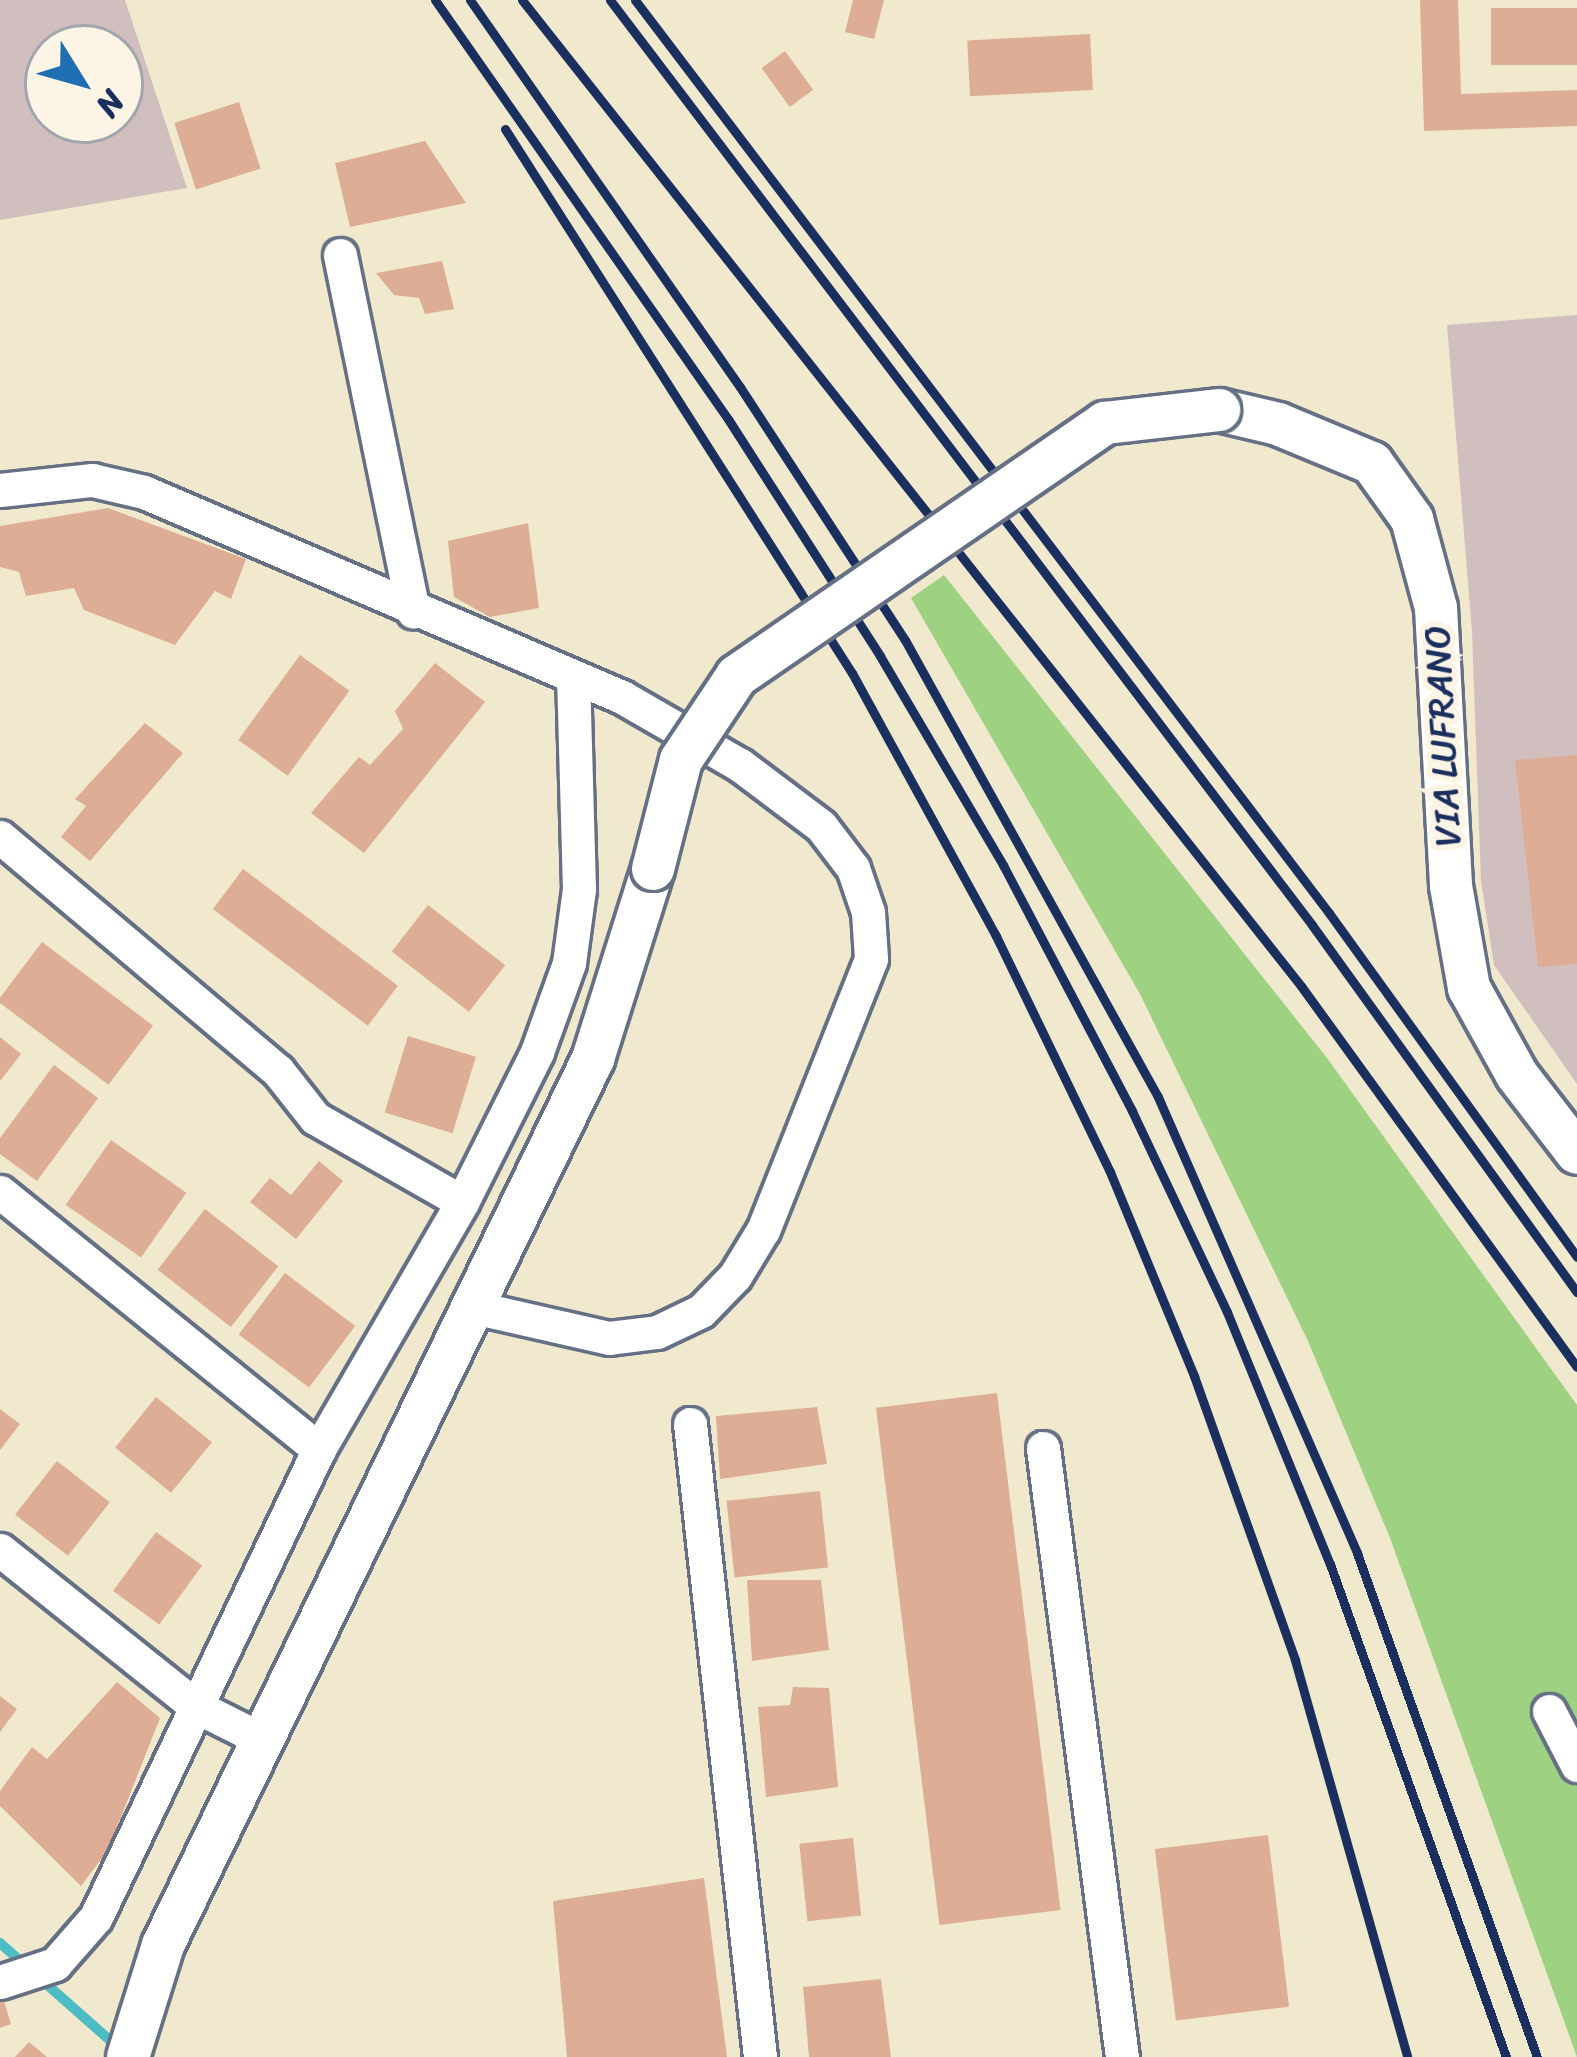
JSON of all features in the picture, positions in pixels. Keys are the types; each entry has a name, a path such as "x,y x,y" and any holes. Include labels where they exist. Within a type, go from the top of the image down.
{"street":[{"path":"340,255 413,612"},
{"name":"VIA LUFRANO","path":"133,2038 163,1945 592,1059 653,869 681,760 737,676 1105,422 1219,410 1278,424 1372,464 1412,519 1436,608 1451,886 1469,988 1517,1076 1577,1153"},
{"path":"0,490 92,480 144,492 663,718 821,826 853,868 868,912 871,959 763,1230 701,1311 657,1332 609,1338 472,1307"},
{"path":"11,1980 55,1964 96,1917 319,1449 462,1202 537,1052 568,963 579,889 573,680"},
{"path":"0,837 278,1071 315,1118 462,1202"},
{"path":"0,1192 319,1449"},
{"path":"690,1424 760,2057"},
{"path":"1043,1448 1122,2057"},
{"path":"0,1550 197,1707 262,1740"},
{"path":"1549,1712 1577,1765"}],"shaded area":[{"path":"0,0 125,0 133,24 24,24 24,144 144,144 144,58 187,188 0,220"},
{"path":"1577,315 1577,1084 1494,965 1481,881 1472,632 1447,325"}],"green space":[{"path":"944,575 1327,1058 1577,1405 1577,2057 1390,1538 1308,1341 1140,994 911,598"}],"building":[{"path":"853,0 884,0 874,39 845,32"},
{"path":"1420,0 1458,0 1461,94 1577,90 1577,126 1424,131"},
{"path":"1491,8 1577,8 1577,65 1491,65"},
{"path":"1090,34 1093,90 970,96 967,40"},
{"path":"785,51 813,90 790,107 762,68"},
{"path":"239,102 261,169 196,190 174,123"},
{"path":"425,141 466,203 350,227 335,163"},
{"path":"442,261 454,309 425,314 419,298 394,295 376,273"},
{"path":"108,508 246,559 231,599 215,591 175,645 84,610 74,588 26,596 19,572 0,567 0,526"},
{"path":"528,523 539,608 490,617 454,597 448,541"},
{"path":"300,655 349,691 288,776 238,740"},
{"path":"435,663 485,702 364,853 311,813 359,757 370,765 403,729 395,711"},
{"path":"145,723 183,753 90,861 61,837 86,806 75,799"},
{"path":"1577,755 1577,964 1538,967 1515,760"},
{"path":"243,869 398,986 368,1026 213,909"},
{"path":"428,905 505,965 469,1012 392,951"},
{"path":"42,942 153,1026 108,1085 0,1003"},
{"path":"408,1036 476,1057 453,1133 385,1113"},
{"path":"0,1037 21,1054 0,1081"},
{"path":"54,1065 98,1098 37,1181 0,1154 0,1138"},
{"path":"111,1140 186,1193 141,1257 66,1205"},
{"path":"319,1161 343,1181 296,1239 250,1202 270,1178 291,1195"},
{"path":"205,1209 278,1266 231,1327 158,1270"},
{"path":"285,1273 355,1326 309,1387 239,1334"},
{"path":"997,1393 1060,1910 939,1925 876,1408"},
{"path":"156,1397 212,1442 171,1493 115,1448"},
{"path":"817,1407 827,1464 720,1479 716,1416"},
{"path":"0,1409 20,1424 0,1450"},
{"path":"57,1461 110,1502 68,1556 15,1515"},
{"path":"820,1491 828,1568 735,1577 727,1501"},
{"path":"156,1532 202,1566 159,1625 113,1591"},
{"path":"747,1580 821,1580 829,1650 752,1661"},
{"path":"117,1682 160,1718 108,1850 81,1886 0,1806 0,1791 32,1747 47,1759"},
{"path":"793,1687 829,1688 838,1787 766,1797 758,1707 790,1705"},
{"path":"0,1696 17,1709 0,1732"},
{"path":"1268,1835 1289,2007 1176,2021 1155,1849"},
{"path":"853,1838 861,1916 807,1921 799,1844"},
{"path":"704,1878 727,2057 567,2057 553,1901"},
{"path":"881,1979 891,2057 809,2057 803,1987"},
{"path":"0,1989 11,2024 0,2028"},
{"path":"29,2042 47,2057 15,2057"}],"waterway":[{"path":"0,1943 122,2051"}],"railway":[{"path":"435,0 728,419 880,656 1003,865 1132,1111 1227,1312 1330,1564 1506,2057"},
{"path":"470,0 740,387 905,640 1158,1097 1357,1553 1537,2057"},
{"path":"522,0 1301,986 1577,1367"},
{"path":"610,0 1312,925 1577,1292"},
{"path":"635,0 1329,913 1577,1257"},
{"path":"505,129 852,673 996,936 1110,1172 1194,1376 1295,1660 1407,2057"}]}
